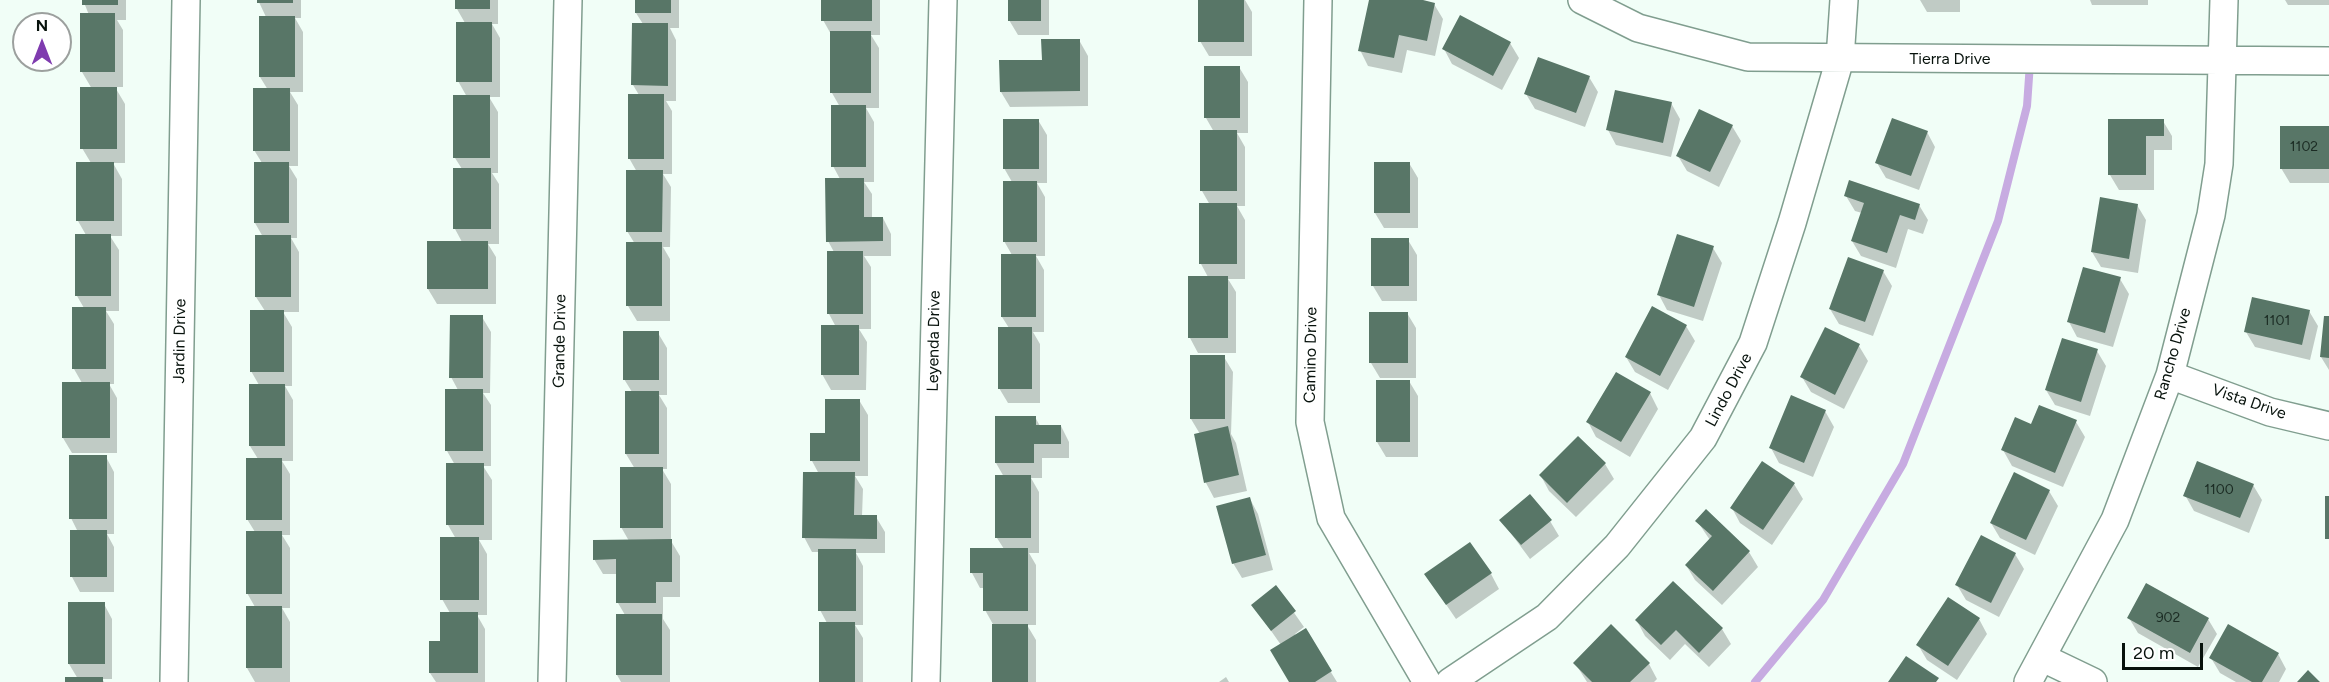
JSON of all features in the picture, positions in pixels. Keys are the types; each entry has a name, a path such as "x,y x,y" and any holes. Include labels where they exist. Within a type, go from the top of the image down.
{"street":[{"name":"Jardin Drive","path":"174,682 186,0"},
{"name":"Grande Drive","path":"552,682 568,0"},
{"name":"Leyenda Drive","path":"926,682 943,0"},
{"name":"Camino Drive","path":"1318,0 1310,422 1331,518 1427,682"},
{"name":"Tierra Drive","path":"1582,0 1638,28 1749,57 2329,61"},
{"name":"Lindo Drive","path":"1450,682 1547,617 1617,546 1703,438 1753,343 1792,223 1840,59 1844,0"},
{"name":"Rancho Drive","path":"2028,682 2043,658 2115,520 2170,375 2211,215 2219,164 2224,0"},
{"name":"Vista Drive","path":"2170,375 2270,411 2329,426"},
{"path":"2043,658 2093,682"}],"building":[{"path":"82,0 118,0 118,5 82,5"},
{"path":"257,0 293,0 293,3 257,3"},
{"path":"455,0 490,0 490,9 455,9"},
{"path":"635,0 671,0 671,13 635,13"},
{"path":"821,0 872,0 872,21 821,21"},
{"path":"1008,0 1041,0 1041,21 1008,21"},
{"path":"1198,0 1244,0 1244,42 1198,42"},
{"path":"1369,0 1423,0 1435,3 1427,41 1399,35 1394,58 1358,51"},
{"path":"80,13 115,13 115,72 80,72"},
{"path":"1460,15 1511,42 1493,76 1442,49"},
{"path":"259,16 295,16 295,77 259,77"},
{"path":"456,22 492,22 492,82 456,82"},
{"path":"632,23 668,23 668,86 631,85"},
{"path":"830,31 871,31 871,93 830,93"},
{"path":"1041,39 1080,39 1080,91 1000,92 999,60 1042,60"},
{"path":"1538,57 1590,76 1576,113 1524,94"},
{"path":"1204,66 1240,66 1240,118 1204,118"},
{"path":"80,87 117,87 117,149 80,149"},
{"path":"253,88 290,88 290,151 253,151"},
{"path":"1615,90 1672,102 1663,143 1606,130"},
{"path":"628,94 664,94 664,159 628,159"},
{"path":"453,95 490,95 490,158 453,158"},
{"path":"831,105 866,105 866,167 831,167"},
{"path":"1699,109 1733,125 1710,172 1676,156"},
{"path":"1892,118 1928,131 1911,176 1875,163"},
{"path":"1003,119 1039,119 1039,169 1003,169"},
{"path":"2108,119 2164,119 2164,136 2146,136 2146,175 2108,175"},
{"path":"2280,126 2329,126 2329,169 2280,169"},
{"path":"1200,130 1237,130 1237,191 1200,191"},
{"path":"76,162 114,162 114,221 76,221"},
{"path":"254,162 289,162 289,223 254,223"},
{"path":"1374,162 1410,162 1410,213 1374,213"},
{"path":"453,168 491,168 491,229 453,229"},
{"path":"626,170 663,170 662,232 626,232"},
{"path":"825,178 864,178 864,217 883,217 883,241 826,242"},
{"path":"1849,180 1920,204 1915,220 1900,215 1887,253 1851,241 1864,203 1844,196"},
{"path":"1003,181 1037,181 1037,242 1003,242"},
{"path":"2100,197 2138,204 2129,259 2091,252"},
{"path":"1199,203 1237,203 1237,264 1199,264"},
{"path":"75,234 111,234 111,296 75,296"},
{"path":"1677,234 1714,246 1694,307 1657,295"},
{"path":"255,235 291,235 291,297 255,297"},
{"path":"1371,238 1409,238 1409,286 1371,286"},
{"path":"427,241 488,241 488,289 427,289"},
{"path":"626,242 662,242 662,306 626,306"},
{"path":"827,251 863,251 863,314 827,314"},
{"path":"1001,254 1036,254 1036,317 1001,317"},
{"path":"1848,257 1884,270 1865,322 1829,309"},
{"path":"2083,267 2121,277 2105,333 2067,322"},
{"path":"1188,276 1228,276 1228,338 1188,338"},
{"path":"2252,297 2310,310 2302,345 2244,332"},
{"path":"1652,306 1687,325 1660,376 1625,357"},
{"path":"72,307 106,307 106,369 72,369"},
{"path":"250,310 284,310 284,372 250,372"},
{"path":"1369,312 1408,312 1408,363 1369,363"},
{"path":"450,315 483,315 483,378 449,378"},
{"path":"2324,316 2329,316 2329,358 2320,357"},
{"path":"821,325 859,325 859,375 821,375"},
{"path":"998,327 1032,327 1032,389 998,389"},
{"path":"1825,327 1860,344 1835,395 1800,377"},
{"path":"623,331 659,331 659,380 623,380"},
{"path":"2062,338 2098,349 2081,402 2045,390"},
{"path":"1190,355 1225,355 1225,419 1190,419"},
{"path":"1616,372 1651,392 1621,442 1586,422"},
{"path":"1376,380 1410,380 1410,442 1376,442"},
{"path":"62,382 110,382 110,438 62,438"},
{"path":"249,384 285,384 285,446 249,446"},
{"path":"445,389 483,389 483,451 445,451"},
{"path":"625,391 659,391 659,454 625,454"},
{"path":"1791,395 1826,410 1804,463 1769,448"},
{"path":"825,399 860,399 860,461 810,461 810,433 825,433"},
{"path":"2039,405 2077,420 2055,473 2001,450 2015,417 2031,424"},
{"path":"995,416 1036,416 1036,425 1061,425 1061,444 1034,444 1034,463 995,463"},
{"path":"1228,426 1239,475 1204,483 1194,434"},
{"path":"1578,436 1606,463 1567,503 1539,475"},
{"path":"69,455 107,455 107,519 69,519"},
{"path":"246,458 282,458 282,520 246,520"},
{"path":"1762,461 1795,483 1763,530 1730,508"},
{"path":"2197,461 2254,484 2240,518 2183,496"},
{"path":"446,463 484,463 484,525 446,525"},
{"path":"620,467 663,467 663,528 620,528"},
{"path":"803,472 855,472 854,515 877,515 877,539 802,538"},
{"path":"2014,472 2050,490 2026,540 1990,523"},
{"path":"995,475 1031,475 1031,538 995,538"},
{"path":"1530,494 1552,520 1521,545 1499,520"},
{"path":"2325,496 2329,496 2329,539 2325,539"},
{"path":"1250,497 1266,555 1232,564 1216,506"},
{"path":"1706,509 1750,551 1713,591 1685,565 1712,536 1695,521"},
{"path":"70,530 107,530 107,577 70,577"},
{"path":"246,531 282,531 282,594 246,594"},
{"path":"1981,535 2016,553 1991,603 1955,585"},
{"path":"440,537 479,537 479,600 440,600"},
{"path":"672,539 672,582 656,582 656,603 616,603 616,559 593,560 593,540"},
{"path":"1470,542 1492,573 1446,605 1424,574"},
{"path":"970,548 1028,548 1028,611 983,611 983,573 970,573"},
{"path":"818,549 856,549 856,611 818,611"},
{"path":"1673,581 1723,628 1699,653 1676,630 1661,645 1635,620"},
{"path":"2146,583 2209,618 2190,653 2127,618"},
{"path":"1276,585 1296,611 1271,631 1251,605"},
{"path":"1948,597 1980,618 1948,666 1916,645"},
{"path":"68,602 105,602 105,664 68,664"},
{"path":"246,606 282,606 282,668 246,668"},
{"path":"440,612 478,612 478,673 429,673 429,641 440,641"},
{"path":"616,614 662,614 662,675 616,675"},
{"path":"819,622 855,622 855,682 819,682"},
{"path":"992,624 1028,624 1028,682 992,682"},
{"path":"1611,624 1650,663 1630,682 1592,682 1573,663"},
{"path":"2228,624 2279,653 2262,682 2252,682 2209,658"},
{"path":"1306,628 1332,671 1315,682 1289,682 1270,650"},
{"path":"1906,656 1939,678 1936,682 1888,682"},
{"path":"2308,670 2320,682 2297,682"},
{"path":"65,677 103,677 103,682 65,682"}],"waterway":[{"path":"1755,682 1823,600 1903,464 1998,221 2027,106 2030,63"}]}
